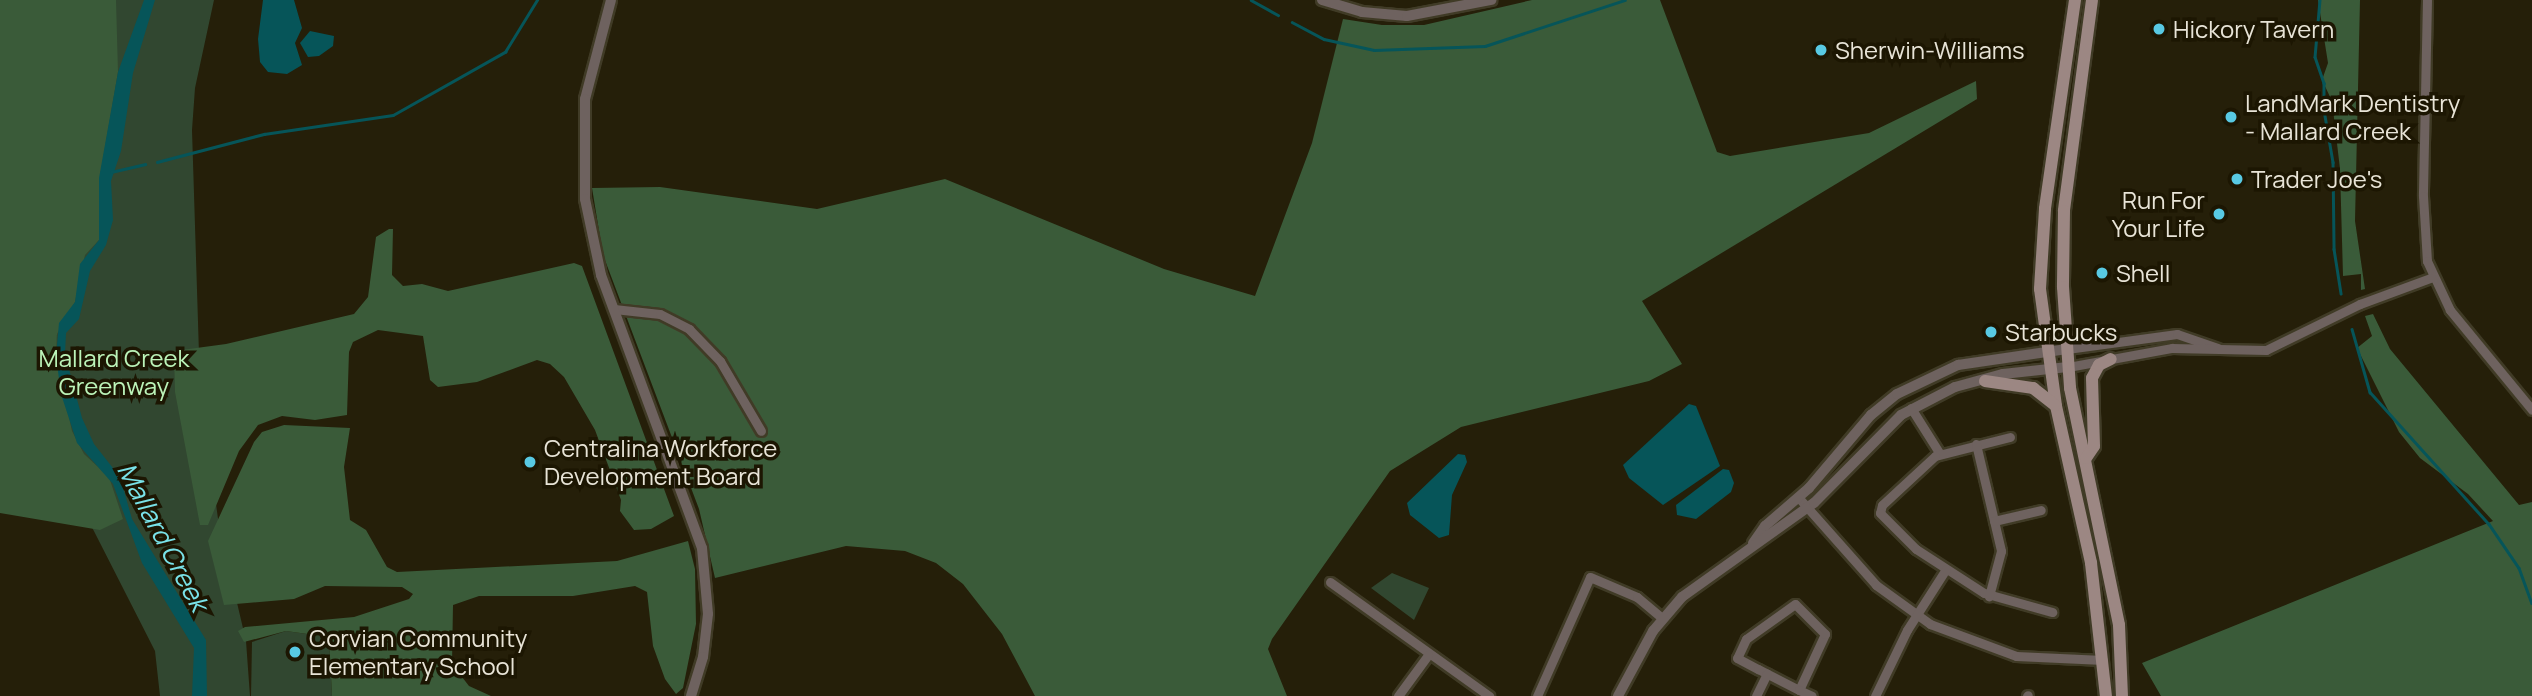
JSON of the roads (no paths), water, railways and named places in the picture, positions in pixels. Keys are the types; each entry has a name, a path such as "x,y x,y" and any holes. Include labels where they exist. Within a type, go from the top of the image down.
{"main road":[{"path":"2076,0 2041,244 2049,368 2091,563 2106,696"},
{"path":"2092,0 2064,211 2067,349 2068,366 2119,625 2122,696"},
{"path":"2086,458 2094,446 2089,397 2093,373 2111,359"},
{"path":"1985,381 2033,388 2056,406"}],"street":[{"path":"611,0 587,82 582,151 589,230 614,309 703,555 707,627 691,696"},
{"path":"1322,0 1362,12 1407,16 1491,0"},
{"path":"2427,0 2423,206 2424,239 2432,278 2450,310 2532,411"},
{"path":"1618,696 1662,618 1682,597 1753,542 1807,509 1911,408 1955,387 2049,368 2168,349 2266,350 2360,303 2432,278"},
{"path":"614,309 660,314 689,330 720,360 761,431"},
{"path":"1753,542 1765,526 1798,497 1871,415 1897,394 1958,365 2177,334 2220,349"},
{"path":"1911,408 1940,454"},
{"path":"2010,437 1940,454 1879,510 1916,550 1989,596 2052,612"},
{"path":"1976,444 2001,556 1989,596"},
{"path":"1798,497 1868,576 1916,616 1958,637 2016,656 2103,660"},
{"path":"1994,521 2041,510"},
{"path":"1875,696 1916,616 1946,569"},
{"path":"1537,696 1590,577 1637,597 1662,618"},
{"path":"1330,582 1427,655 1489,696"},
{"path":"1799,690 1825,634 1797,605 1757,630 1741,648 1737,659 1767,673 1799,690 1812,696"},
{"path":"1398,696 1427,655"},
{"path":"1628,696 1632,672"},
{"path":"1756,696 1767,673"}],"water":[{"path":"144,0 155,0 133,73 121,151 111,181 113,220 106,245 90,271 79,319 66,333 65,354 82,418 94,444 120,477 132,519 206,640 207,696 192,696 194,648 142,563 113,484 77,443 61,394 56,356 59,323 75,302 80,264 99,240 99,178 118,72"},
{"path":"263,0 294,0 302,28 295,43 302,65 287,74 268,72 260,62 258,39"},
{"path":"310,31 334,36 333,46 319,56 308,57 300,43"},
{"path":"1689,404 1696,406 1720,466 1663,505 1629,478 1623,465"},
{"path":"1458,454 1465,455 1467,462 1452,495 1449,535 1439,538 1410,515 1407,503"},
{"path":"1723,469 1729,470 1734,483 1731,492 1696,519 1677,515 1676,505"}],"waterway":[{"path":"157,162 264,134 393,115 505,52 537,0"},
{"path":"1251,0 1278,15"},
{"path":"1292,22 1324,39 1374,50 1485,46 1625,0"},
{"path":"2320,0 2315,57 2324,83 2324,110 2333,162 2334,249 2341,293"},
{"path":"111,172 145,164"},
{"path":"2352,329 2370,392 2489,524 2519,568 2532,603"}],"place":[{"name":"Hickory Tavern","path":"2159,29"},
{"name":"Sherwin-Williams","path":"1821,50"},
{"name":"LandMark Dentistry - Mallard Creek","path":"2231,117"},
{"name":"Trader Joe's","path":"2237,179"},
{"name":"Run For Your Life","path":"2219,214"},
{"name":"Shell","path":"2102,273"},
{"name":"Starbucks","path":"1991,332"},
{"name":"Centralina Workforce Development Board","path":"530,462"},
{"name":"Corvian Community Elementary School","path":"295,652"}],"park label":[{"name":"Mallard Creek Greenway","path":"114,372"}],"water label":[{"name":"Mallard Creek","path":"163,537"}]}
